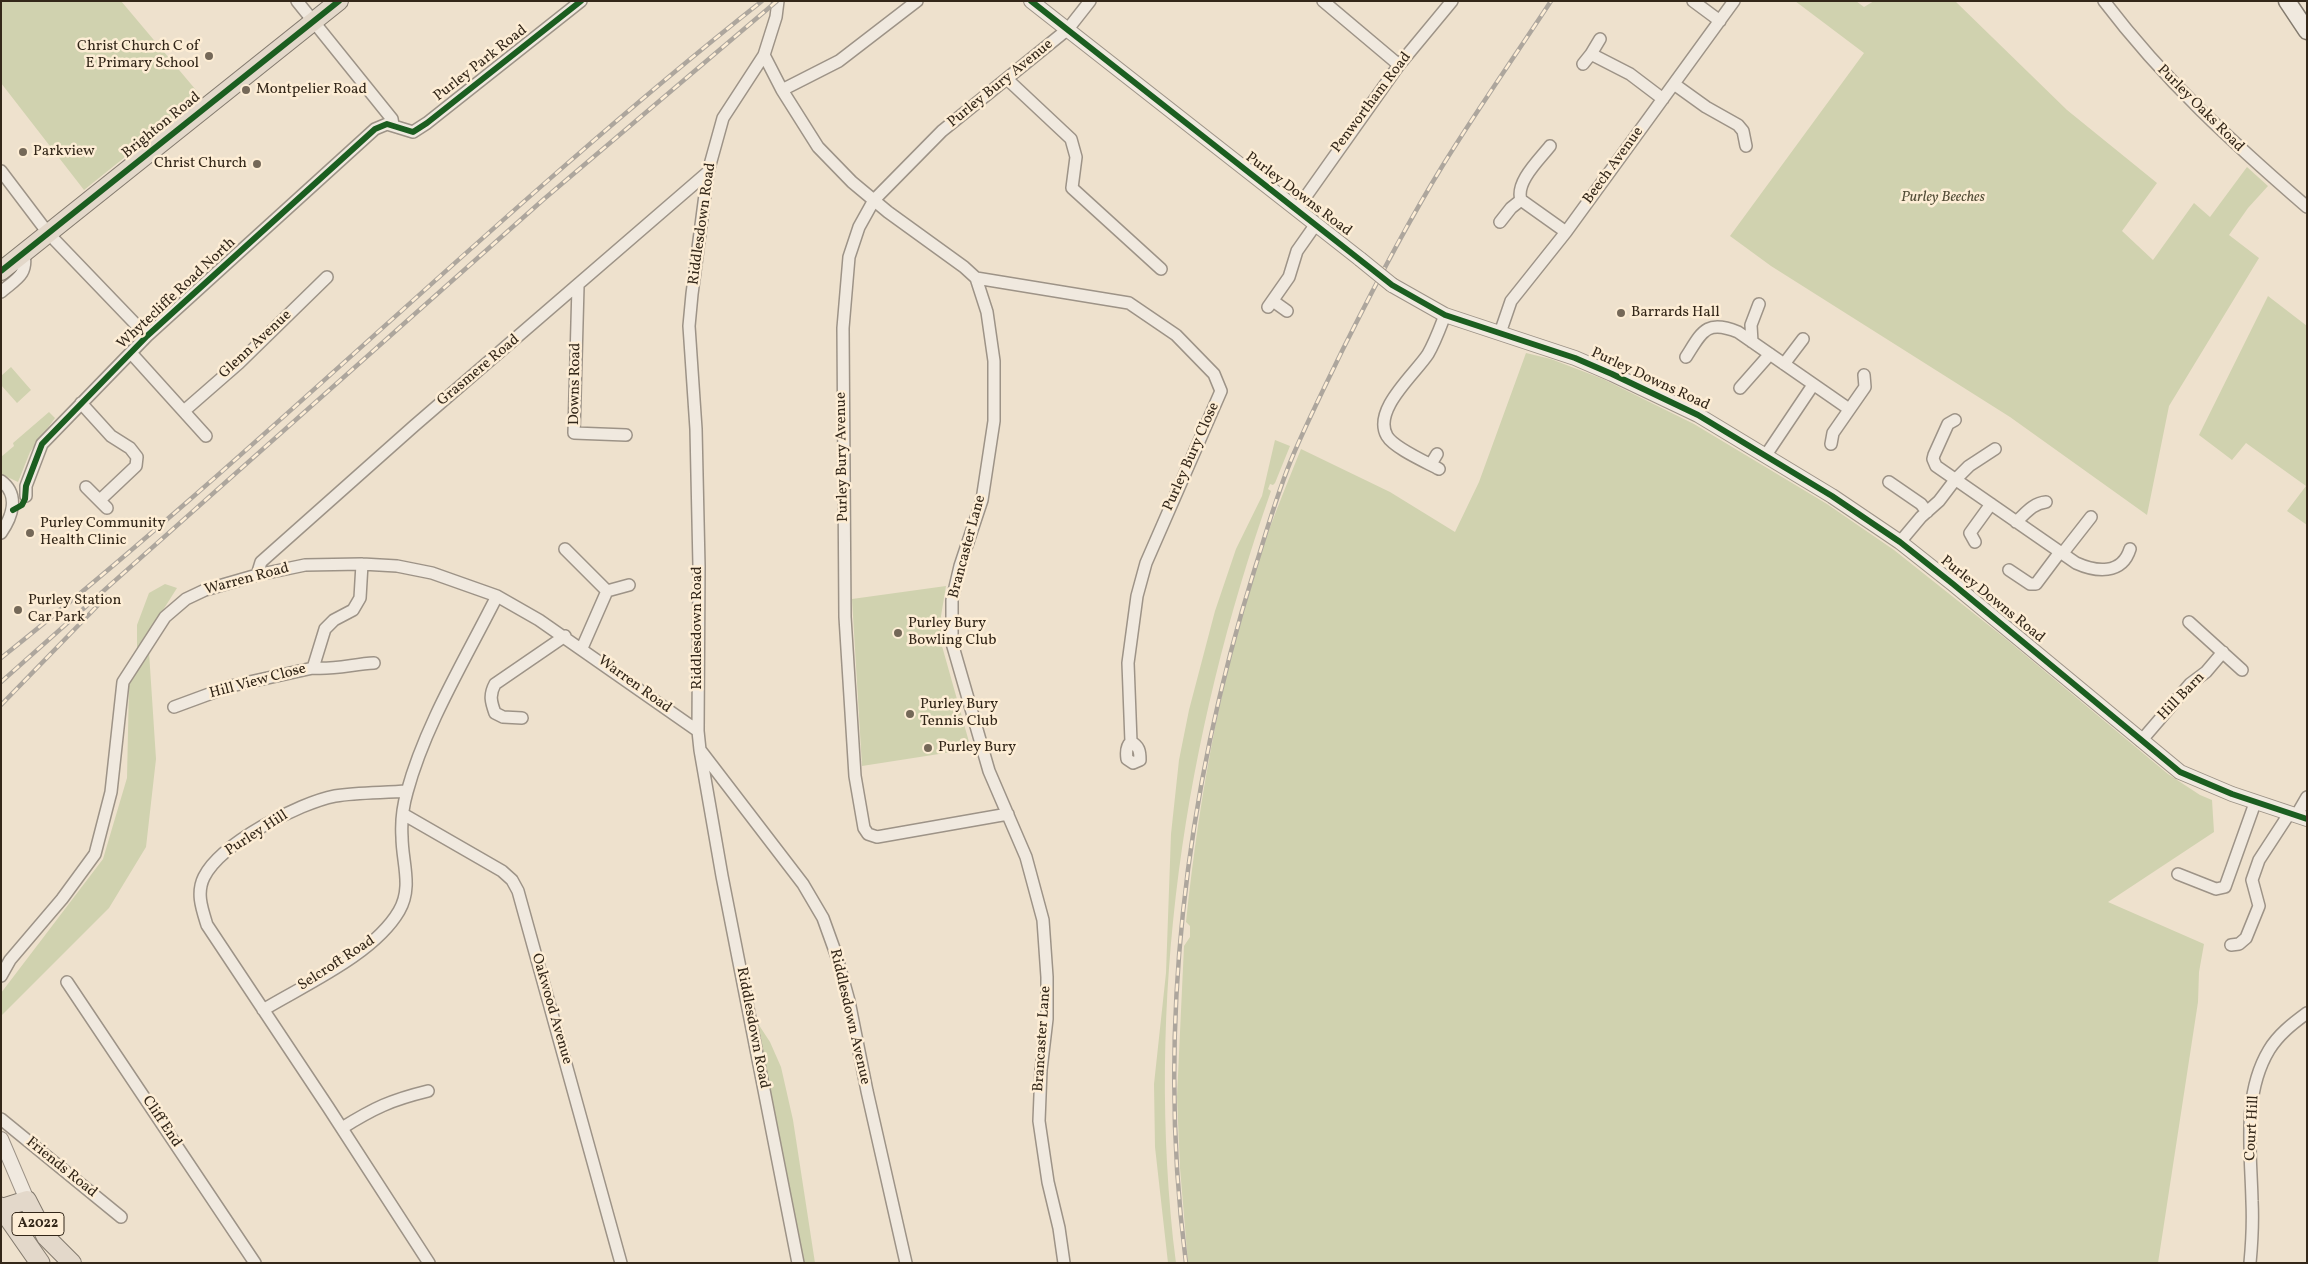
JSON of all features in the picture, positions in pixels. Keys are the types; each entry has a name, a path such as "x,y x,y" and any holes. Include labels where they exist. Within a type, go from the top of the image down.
{"highway":[{"path":"2,1208 40,1263"}],"main road":[{"name":"Brighton Road","path":"1,271 339,1"},
{"path":"2287,1 2307,31"},
{"name":"A2022","path":"2,1208 27,1200 46,1237 72,1263"}],"street":[{"path":"297,1 392,119 393,125"},
{"name":"Purley Park Road","path":"393,125 402,130 413,132 427,124 582,1"},
{"name":"Riddlesdown Road","path":"778,1 776,18 764,55 723,118 708,172 689,326 696,428 699,566 698,730 700,750 722,876 798,1263"},
{"path":"782,90 839,61 917,1"},
{"name":"Purley Downs Road","path":"1030,1 1392,285 1445,315 1612,374 1698,415 1766,455 1900,542 1974,601 2171,766 2188,776 2297,816"},
{"name":"Purley Bury Avenue","path":"1008,814 878,837 868,834 864,828 855,776 845,618 843,328 848,257 859,227 874,200 942,131 1068,29 1090,1"},
{"path":"1323,1 1399,65"},
{"name":"Penwortham Road","path":"1297,209 1399,65 1452,1"},
{"path":"1693,1 1720,21"},
{"name":"Beech Avenue","path":"1500,333 1511,301 1566,232 1734,1"},
{"name":"Purley Oaks Road","path":"2104,1 2136,44 2203,114 2264,171 2307,207"},
{"path":"1583,64 1600,39"},
{"path":"1591,54 1630,74 1663,99"},
{"path":"764,55 782,90 818,147 874,200 976,278"},
{"path":"1007,79 1071,139 1076,157 1072,188 1161,269"},
{"path":"1674,84 1738,125 1742,131 1746,146"},
{"name":"Whytecliffe Road North","path":"26,496 26,486 42,444 147,336 375,129 381,125 393,125"},
{"path":"1550,146 1524,180 1520,190 1521,200 1566,232"},
{"path":"1,171 48,233 147,336"},
{"name":"Grasmere Road","path":"257,575 261,562 300,526 708,172"},
{"path":"1500,222 1511,208 1521,200"},
{"path":"1287,311 1271,304 1289,277 1297,251 1316,224"},
{"path":"1,292 24,272 26,264 24,254"},
{"name":"Glenn Avenue","path":"184,412 239,363 327,277"},
{"name":"Purley Bury Close","path":"976,278 1129,303 1176,335 1214,374 1221,390 1146,563 1137,596 1128,663 1131,742"},
{"name":"Brancaster Lane","path":"976,278 987,312 992,342 994,361 994,421 982,500 960,566 952,600 952,643 986,762 1026,857 1043,920 1047,977 1039,1121 1046,1174 1059,1228 1064,1263"},
{"name":"Downs Road","path":"578,286 574,433 626,435"},
{"path":"1752,342 1752,325 1759,304"},
{"path":"1437,454 1435,467 1388,438 1384,428 1385,415 1393,399 1427,354 1445,315"},
{"path":"1686,357 1702,332 1708,328 1726,328 1752,342 1848,409"},
{"path":"1784,364 1803,339"},
{"path":"131,353 206,436"},
{"path":"1740,388 1770,354"},
{"path":"1831,444 1833,432 1865,387 1864,375"},
{"path":"1766,455 1813,386"},
{"path":"81,403 111,436 130,448 137,457 136,466 104,504 86,487"},
{"path":"1955,420 1948,424 1933,459 1936,466 2084,567 2096,570 2109,569 2123,563 2130,550"},
{"path":"1900,542 1969,466 1995,449"},
{"path":"1,481 11,496 14,510 1,533"},
{"path":"1889,482 1920,504 1927,512"},
{"path":"2016,522 2040,502 2046,502"},
{"path":"1975,542 1970,533 1991,504"},
{"path":"2009,570 2030,584 2036,584 2091,517"},
{"path":"565,548 607,591"},
{"name":"Warren Road","path":"1,976 10,960 62,899 95,854 111,792 123,682 158,626 186,599 205,590 257,575 305,565 362,564 397,566 432,572 497,596 565,636 698,730"},
{"name":"Hill View Close","path":"313,668 325,629 334,620 353,610 360,598 362,564"},
{"path":"607,591 629,585"},
{"path":"582,648 607,591"},
{"name":"Selcroft Road","path":"263,1010 358,953 381,935 400,910 407,891 402,838 403,814 408,791 430,730 497,596"},
{"path":"2189,622 2242,670"},
{"path":"522,718 503,717 495,713 490,698 494,684 565,636"},
{"name":"Hill Barn","path":"2141,741 2190,684 2206,672 2223,652"},
{"name":"Hill View Close","path":"174,707 231,686 313,668 324,669 353,664 374,664"},
{"name":"Riddlesdown Avenue","path":"700,750 803,884 823,918 836,954 849,1000 866,1092 906,1263"},
{"name":"Purley Hill","path":"263,1010 207,925 199,900 204,878 216,861 231,848 301,806 336,796 408,791"},
{"path":"2231,945 2239,944 2246,938 2259,906 2252,880 2259,860 2297,816 2307,797"},
{"path":"2178,874 2216,889 2224,887 2255,802"},
{"name":"Oakwood Avenue","path":"403,814 502,871 512,880 518,891 621,1263"},
{"name":"Cliff End","path":"67,982 255,1263"},
{"path":"263,1010 429,1263"},
{"name":"Court Hill","path":"2250,1263 2252,1205 2250,1134 2255,1085 2270,1048 2281,1034 2307,1013"},
{"path":"342,1128 372,1109 394,1099 428,1090"},
{"name":"Friends Road","path":"1,1119 121,1217"},
{"path":"1,1140 27,1200"}],"green space":[{"path":"1,1 121,1 201,96 84,190 1,83"},
{"name":"Purley Beeches","path":"1795,1 1856,1 1864,7 1874,1 1955,1 2067,110 2157,183 2122,231 2153,260 2194,203 2210,217 2247,167 2268,186 2248,208 2229,235 2259,258 2169,406 2147,515 2010,417 1771,266 1730,236 1864,53"},
{"path":"2268,296 2307,326 2307,525 2287,511 2306,486 2246,443 2232,460 2199,435"},
{"path":"1526,353 1551,359 1603,379 1694,424 1827,504 1894,550 2006,639 2168,774 2200,795 2212,800 2214,832 2108,902 2204,944 2199,972 2198,1002 2158,1263 1188,1263 1180,1168 1177,1097 1184,946 1190,937 1190,926 1186,922 1199,823 1216,724 1239,626 1269,530 1301,449 1390,492 1455,532 1479,482"},
{"path":"11,367 31,390 17,403 1,385 1,376"},
{"path":"49,412 55,418 30,452 18,482 1,474 1,457 14,446 13,443"},
{"path":"1275,440 1290,446 1275,483 1273,485 1270,484 1268,489 1271,491 1241,584 1215,679 1194,775 1179,872 1169,969 1165,1067 1167,1165 1176,1263 1168,1263 1155,1147 1154,1084 1166,973 1171,834 1179,760 1189,710 1215,611 1236,549 1262,496"},
{"path":"165,584 177,588 137,651 137,625 149,593"},
{"path":"946,586 941,616 942,646 971,749 862,766 852,599"},
{"path":"149,652 156,759 146,847 109,908 1,1016 1,993 103,859 127,778 129,685"},
{"path":"755,1019 770,1042 781,1067 793,1120 815,1263 804,1263"}],"railway":[{"path":"1,658 193,496 569,162 762,1"},
{"path":"1,682 544,199 777,1"},
{"path":"1186,1263 1177,1176 1174,1088 1176,1000 1183,912 1194,825 1210,738 1231,652 1255,568 1294,453 1330,375 1379,279 1416,210 1443,165 1551,1"},
{"path":"1,705 106,597"}],"cycle path":[{"path":"1,271 339,1"},
{"path":"13,510 22,505 25,499 26,486 42,444 147,336 375,129 387,124 413,132 427,123 581,1"},
{"path":"1031,1 1392,285 1445,315 1575,358 1698,415 1832,496 1900,542 2180,772 2232,794 2307,819"}],"place":[{"name":"Christ Church C of E Primary School","path":"209,56"},
{"name":"Montpelier Road","path":"246,90"},
{"name":"Parkview","path":"23,152"},
{"name":"Christ Church","path":"257,164"},
{"name":"Barrards Hall","path":"1621,313"},
{"name":"Purley Community Health Clinic","path":"30,533"},
{"name":"Purley Station Car Park","path":"18,610"},
{"name":"Purley Bury Bowling Club","path":"898,633"},
{"name":"Purley Bury Tennis Club","path":"910,714"},
{"name":"Purley Bury","path":"928,748"}]}
